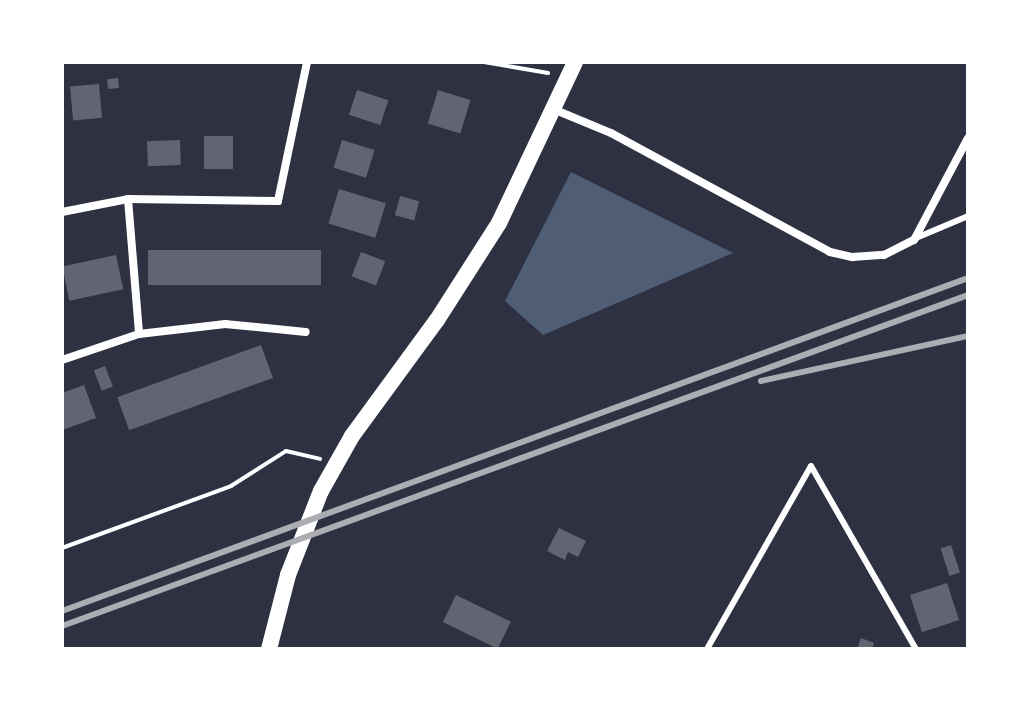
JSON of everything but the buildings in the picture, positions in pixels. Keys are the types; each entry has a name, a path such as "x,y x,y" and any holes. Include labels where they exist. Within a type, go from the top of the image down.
{"main road":[{"path":"269,649 305,525 338,460 466,277 499,223 575,62"}],"street":[{"path":"62,212 128,199 278,201 307,62"},
{"path":"553,109 611,133 830,252 884,255 914,240 968,138"},
{"path":"128,199 139,334"},
{"path":"62,360 139,334 225,324 306,332"}],"lane":[{"path":"914,240 968,216"},
{"path":"707,649 811,466 916,649"}],"path":[{"path":"484,62 551,74"},
{"path":"62,548 231,486 286,451 338,460"}],"water":[{"path":"571,172 733,253 543,335 505,301"}],"railway":[{"path":"62,611 968,278"},
{"path":"62,626 968,295"},
{"path":"761,381 968,336"}]}
